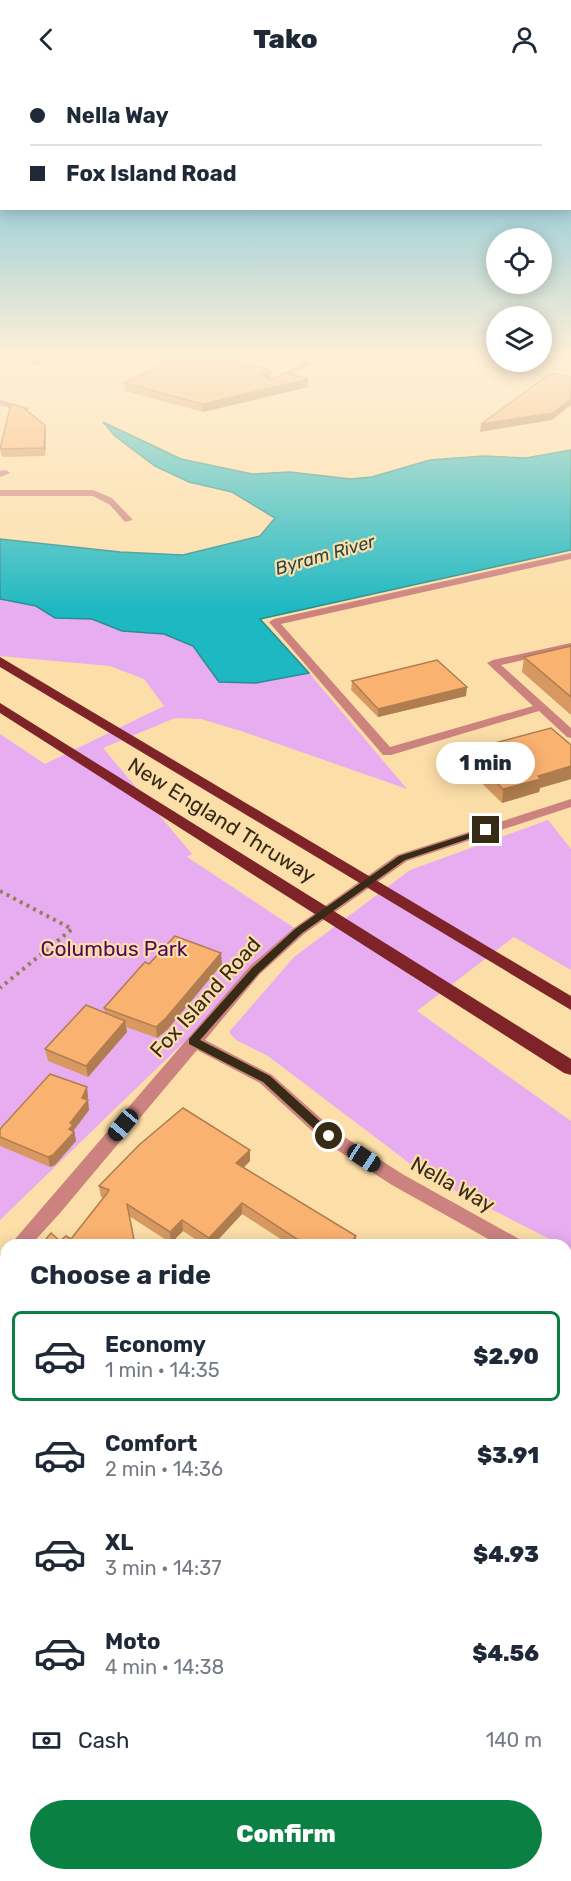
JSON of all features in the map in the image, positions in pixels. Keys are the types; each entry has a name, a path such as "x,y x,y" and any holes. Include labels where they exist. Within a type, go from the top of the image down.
{"highway":[{"name":"New England Thruway","path":"0,661 571,1004"},
{"name":"New England Thruway","path":"0,706 571,1068"}],"street":[{"path":"0,493 93,493 113,501 128,520"},
{"path":"542,708 387,752 274,622 571,556"},
{"path":"571,646 493,663 571,734"},
{"name":"Fox Island Road","path":"25,1239 54,1208 255,970 299,931 402,858 571,803"},
{"name":"Nella Way","path":"193,1041 266,1079 329,1136 398,1180 504,1239"}],"path":[{"path":"0,891 72,929 0,988"}],"green space":[{"name":"Columbus Park","path":"0,599 36,606 55,618 92,619 122,631 164,633 193,646 219,682 256,683 309,673 407,789 201,719 175,718 103,748 192,854 187,857 299,931 0,1220 0,734 45,764 164,706 144,679 110,666 0,656"},
{"path":"548,820 571,849 571,970 514,937 417,1011 571,1121 571,1239 549,1239 425,1175 268,1056 236,1040 229,1032 294,957 410,870"}],"water":[{"name":"Byram River","path":"122,441 143,441 181,459 252,474 290,472 350,479 372,477 430,460 484,456 526,458 571,450 571,550 260,619 309,673 256,683 219,682 193,646 164,634 122,631 92,619 55,618 36,606 0,599 0,539 120,552 183,555 260,536 275,518 232,492 189,482 155,466"}],"building":[{"path":"2,441 44,441 44,448 0,449"},
{"path":"571,646 571,697 524,657"},
{"path":"437,660 467,687 378,709 352,681"},
{"path":"551,728 571,745 571,766 538,776 541,779 503,789 465,751"},
{"path":"175,936 221,953 166,1018 156,1027 104,1008 145,962 149,964"},
{"path":"86,1005 125,1021 86,1066 45,1049"},
{"path":"50,1074 87,1087 82,1098 88,1100 70,1123 73,1125 69,1129 74,1132 53,1155 48,1157 0,1137 0,1129"},
{"path":"183,1108 250,1150 236,1163 356,1236 353,1239 297,1239 242,1203 209,1238 182,1220 170,1232 127,1204 134,1239 71,1239 109,1190 99,1186 139,1145"},
{"path":"51,1233 58,1239 46,1239"}],"route":[{"path":"329,1136 266,1079 193,1041 255,970 299,931 402,858 486,830"}]}
